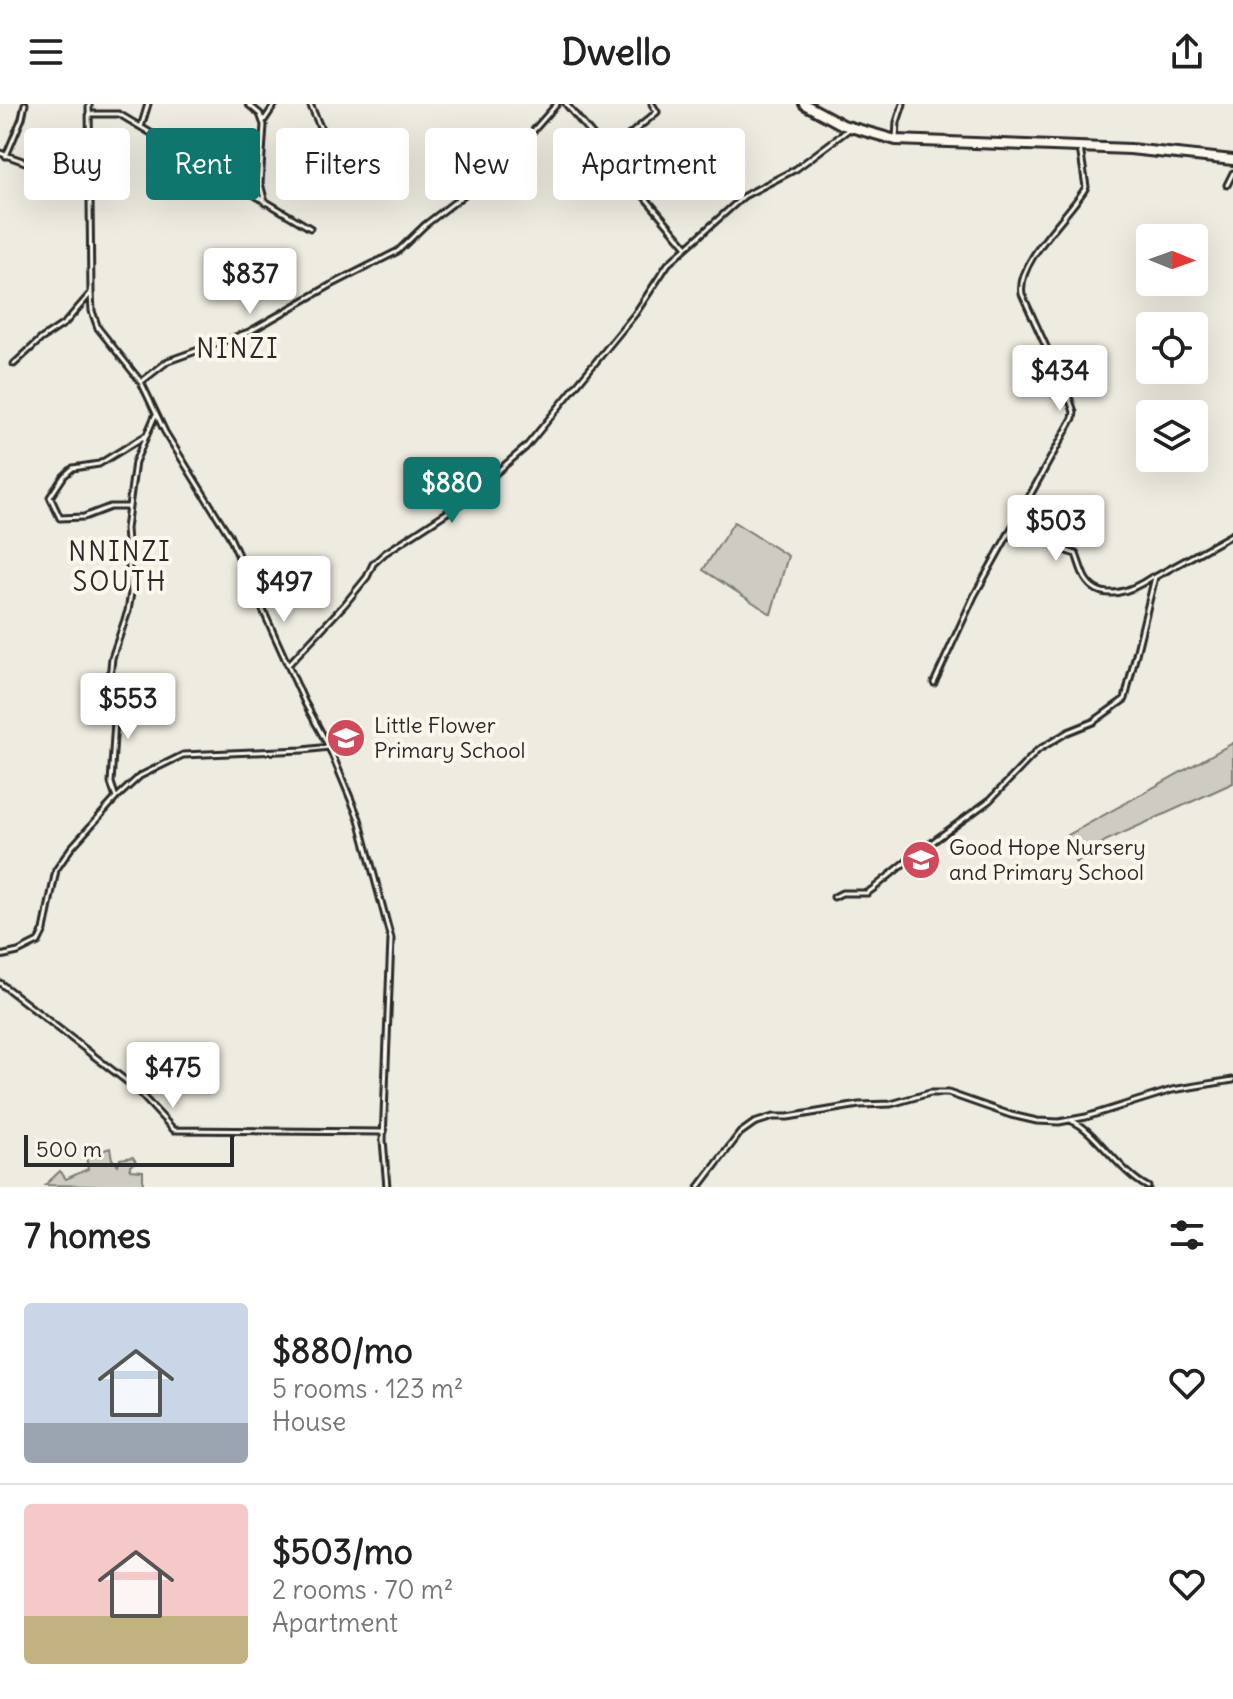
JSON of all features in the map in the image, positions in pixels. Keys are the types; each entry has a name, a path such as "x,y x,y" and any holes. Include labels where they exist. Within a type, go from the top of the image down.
{"highway":[{"path":"804,104 850,128 896,140 1171,152 1233,160"}],"street":[{"path":"6,156 25,104"},
{"path":"89,104 89,128"},
{"path":"141,127 148,104"},
{"path":"248,104 260,114 263,122 260,183 265,203"},
{"path":"263,122 275,104"},
{"path":"310,104 320,128"},
{"path":"141,382 168,361 249,332 398,251 425,225 504,164 557,104"},
{"path":"566,104 587,128"},
{"path":"638,128 657,112 652,104"},
{"path":"896,140 901,105"},
{"path":"89,114 116,113 310,228"},
{"path":"289,664 345,604 367,577 373,564 388,550 460,504 526,447 635,314 668,264 744,196 796,169 850,128"},
{"path":"934,683 963,618 1065,434 1074,412 1045,340 1022,294 1020,283 1028,265 1086,187 1080,148"},
{"path":"0,153 24,162"},
{"path":"1227,185 1233,173"},
{"path":"90,200 92,311 98,328 141,382 156,415 220,516 305,703 329,747 359,819 373,865 391,939 384,1132 387,1187"},
{"path":"648,200 687,247"},
{"path":"14,364 41,339 65,323 91,293"},
{"path":"116,798 111,783 115,721 108,689 113,652 131,593 126,529 135,462 156,415"},
{"path":"129,507 110,507 84,517 60,518 50,497 73,468 99,464 145,436"},
{"path":"1022,508 1055,530 1060,549 1076,554 1086,580 1103,592 1131,590 1233,534"},
{"path":"834,897 842,893 867,893 990,800 1038,750 1102,717 1125,699 1156,574"},
{"path":"0,956 18,952 38,942 44,930 56,870 71,848 140,776 183,755 329,747"},
{"path":"0,983 134,1087 174,1130 384,1132"},
{"path":"699,1187 740,1133 754,1123 773,1117 859,1105 891,1104 930,1093 948,1093 1030,1120 1068,1120 1172,1090 1233,1080"},
{"path":"1068,1120 1078,1123 1125,1171 1148,1187"}],"shaded area":[{"path":"734,522 788,556 771,614 703,570"},
{"path":"1233,743 1233,783 1105,841 1076,863 1063,838"},
{"path":"110,1148 112,1159 118,1165 120,1159 133,1157 136,1162 130,1170 143,1171 143,1183 137,1187 45,1185 60,1171 66,1179 88,1169 86,1156"}],"place":[{"name":"Little Flower Primary School","path":"346,738"},
{"name":"Good Hope Nursery and Primary School","path":"921,860"}],"district":[{"name":"NINZI","path":"238,349"},
{"name":"NNINZI SOUTH","path":"120,567"}]}
